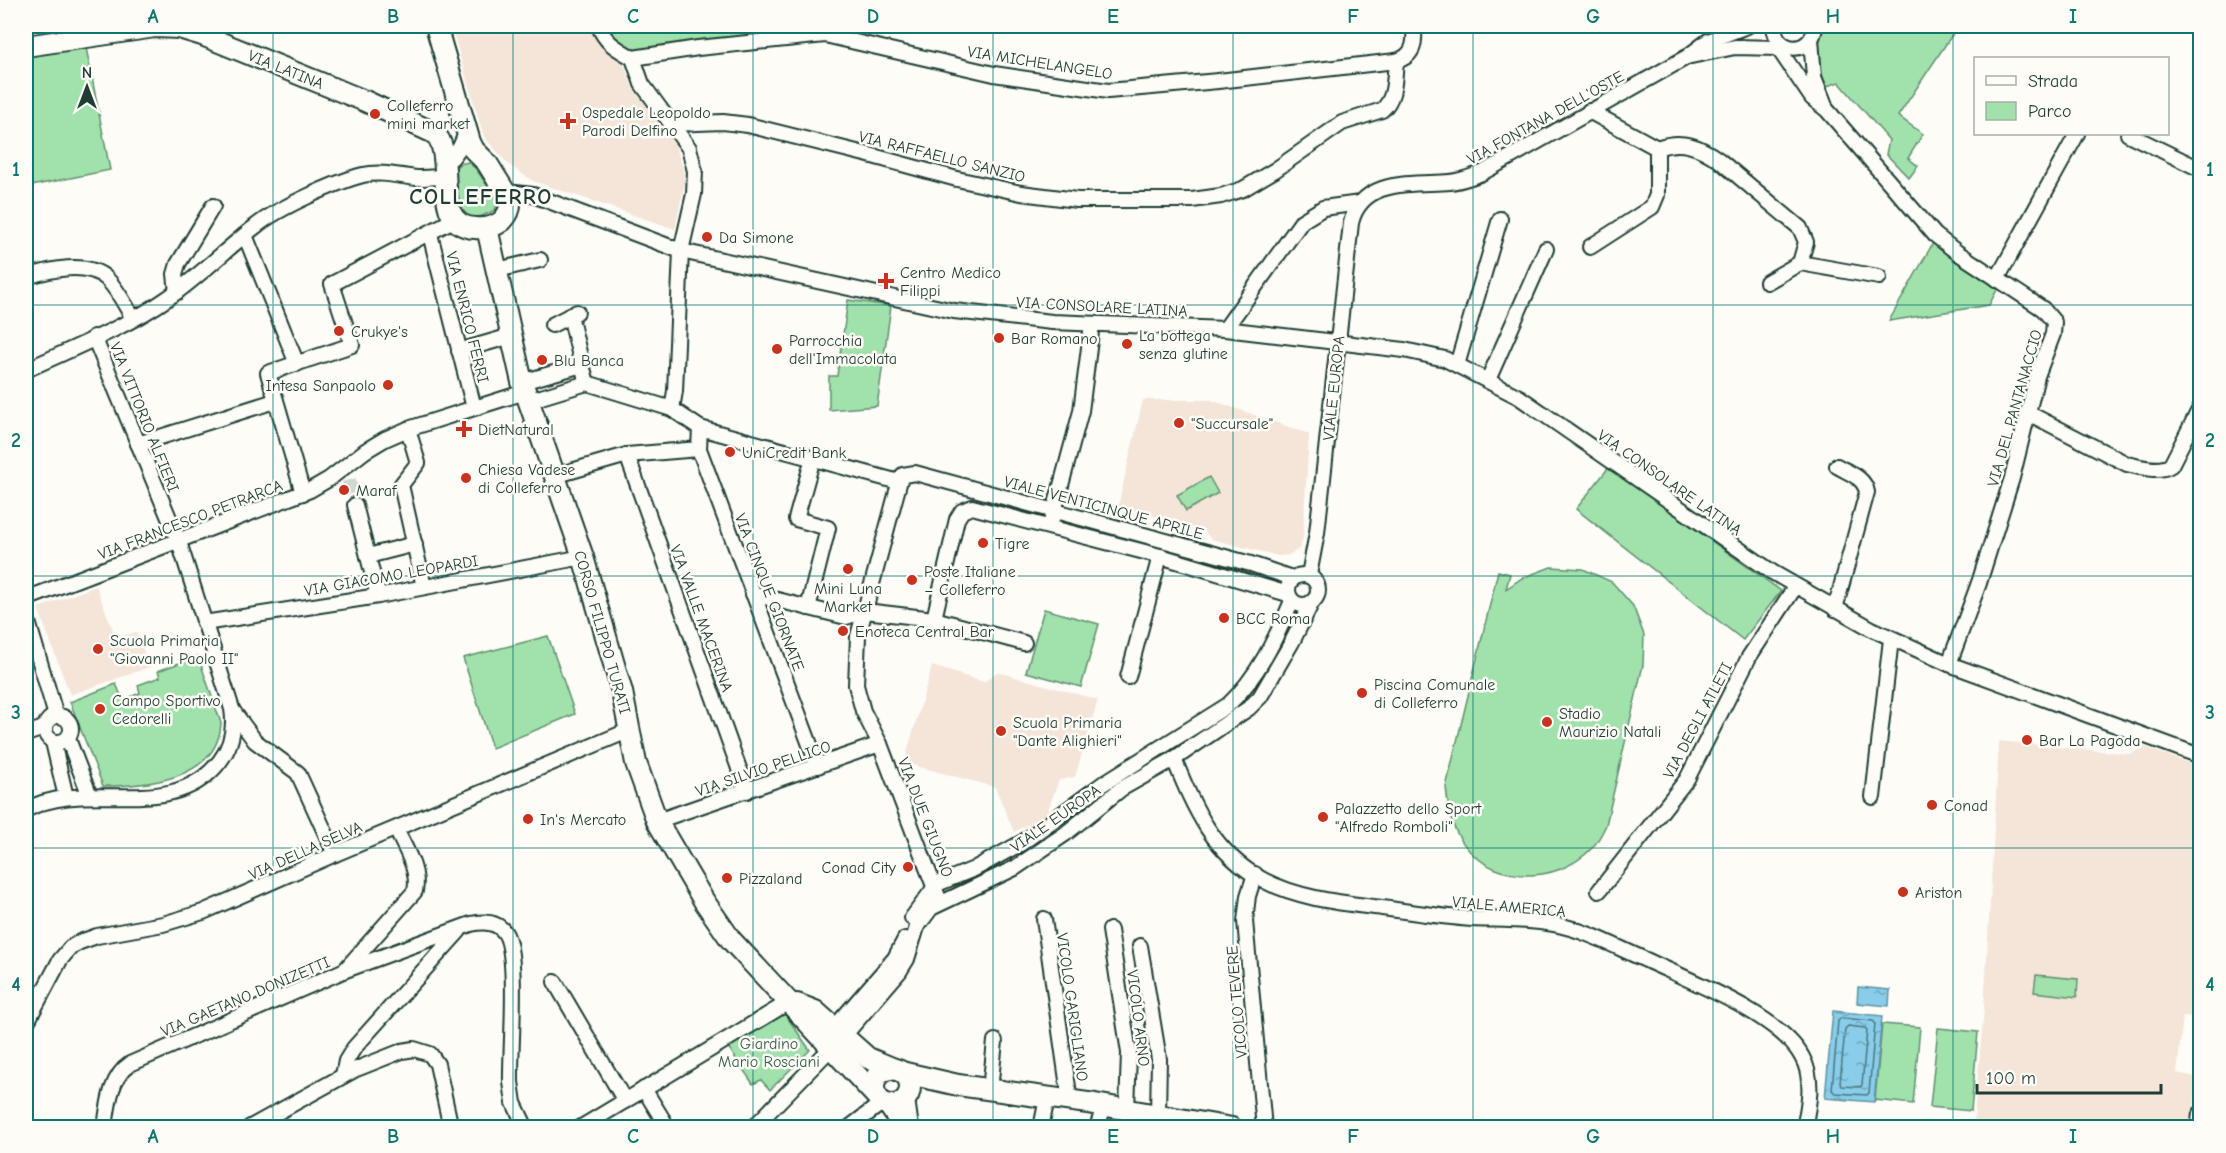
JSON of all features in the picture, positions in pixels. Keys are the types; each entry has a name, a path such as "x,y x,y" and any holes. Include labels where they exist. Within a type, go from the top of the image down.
{"main road":[{"name":"VIA LATINA","path":"26,46 72,32 151,26 175,27 202,35 426,128 437,135 441,142 447,168"},
{"path":"436,26 472,146 480,155 507,192 510,200 510,210 501,222 487,228 470,228 455,219 447,200 447,168 466,153 480,155"},
{"name":"CORSO FILIPPO TURATI","path":"487,228 525,392 583,557 614,664 640,774 657,821 721,927 789,1002 811,1009 882,1101"},
{"name":"CORSO FILIPPO TURATI","path":"833,1038 868,1058 899,1071 958,1085 1158,1115 1176,1123 1232,1128"},
{"path":"906,1098 910,1089 909,1083 899,1071 887,1070 877,1077 874,1088 882,1101 895,1104 906,1098 958,1085"}],"street":[{"path":"599,26 609,43 633,58 642,84 689,148 695,177 694,194 681,251 675,391 672,409"},
{"path":"1396,61 1406,57 1413,48 1414,26"},
{"name":"VIA FONTANA DELL'OSTE","path":"1225,329 1302,221 1323,208 1360,203 1369,194 1388,186 1454,181 1476,176 1687,57 1708,41 1747,26"},
{"name":"VIA DEL PANTANACCIO","path":"1774,26 1780,46 1812,98 1827,110 1929,230 1953,249 2043,309 2054,322 2053,334 2037,376 2012,478 1979,583 1949,664"},
{"name":"VIA MICHELANGELO","path":"633,58 827,30 994,74 1100,91 1218,81 1396,61"},
{"name":"VIA FONTANA DELL'OSTE","path":"1687,57 1735,47 1794,48 1807,44 1816,31"},
{"name":"VIA DEL PANTANACCIO","path":"1816,31 1814,77 1827,110"},
{"name":"VIA RAFFAELLO SANZIO","path":"672,124 723,122 748,125 1021,194 1088,200 1198,200 1243,189 1275,170 1342,123 1382,110 1387,106 1392,93 1396,61"},
{"path":"1589,111 1657,148 1672,143 1688,144 1704,150 1719,160 1800,228 1806,242 1800,263"},
{"path":"26,370 133,318 177,292 256,226 281,210 361,176 385,173 419,178 447,168 466,131"},
{"path":"1998,279 2076,135"},
{"path":"2130,135 2200,170"},
{"path":"1590,247 1652,207 1657,195 1657,148"},
{"name":"VIA CONSOLARE LATINA","path":"507,192 532,195 681,251 954,311 1022,320 1225,329 1416,352 1457,364 1531,405 1796,587 1891,639 1949,664 2200,756"},
{"name":"VIALE EUROPA","path":"1309,575 1317,533 1351,223 1360,203"},
{"path":"177,292 178,264 213,206"},
{"path":"303,493 268,373 352,345 332,284 455,219"},
{"path":"1457,364 1500,219"},
{"name":"VIA ENRICO FERRI","path":"430,234 474,408"},
{"path":"245,235 297,364"},
{"path":"1488,380 1546,249"},
{"path":"497,270 540,260"},
{"path":"1767,282 1800,263 1879,277"},
{"path":"26,277 71,268 98,273 105,276 114,287 133,318"},
{"path":"525,392 587,383 573,314 552,325"},
{"path":"1049,526 1081,411 1092,324"},
{"path":"459,351 511,336"},
{"name":"VIA VITTORIO ALFIERI","path":"94,338 178,542 232,709"},
{"path":"525,392 582,365"},
{"name":"VIALE VENTICINQUE APRILE","path":"587,383 672,409 700,428 813,458 903,478 915,473 1251,564 1292,578"},
{"name":"VIA FRANCESCO PETRARCA","path":"26,599 303,493 347,473 358,455 378,442 408,429 525,392"},
{"path":"138,444 275,400"},
{"path":"2028,413 2127,464 2137,467 2163,468 2171,465 2200,408"},
{"name":"VIA CINQUE GIORNATE","path":"700,428 699,449 818,766"},
{"path":"408,429 418,463 401,485 424,587"},
{"path":"554,476 627,455 699,449"},
{"name":"VIA VALLE MACERINA","path":"627,455 747,791"},
{"path":"808,608 828,528 796,519 813,458"},
{"path":"1836,609 1867,492 1861,480 1837,466"},
{"name":"VIA DUE GIUGNO","path":"903,478 857,644 856,685 862,711 880,744 940,902"},
{"path":"355,506 378,596"},
{"name":"VIALE VENTICINQUE APRILE","path":"934,619 957,519 965,509 977,507 1160,556 1290,597"},
{"path":"368,556 415,544"},
{"name":"VIALE VENTICINQUE APRILE","path":"1128,677 1160,556"},
{"name":"VIA GIACOMO LEOPARDI","path":"204,623 378,596 583,557"},
{"path":"1309,575 1318,585 1317,595 1312,602 1300,605 1290,597 1288,585 1292,578 1309,575"},
{"name":"VIA DEGLI ATLETI","path":"1599,891 1687,779 1749,657 1796,587"},
{"path":"753,594 846,617 866,611 934,619 1024,643"},
{"name":"VIALE EUROPA","path":"833,1038 900,952 911,919 935,886 982,865 1023,842 1104,783 1228,705 1241,692 1277,636 1290,597"},
{"name":"VIALE EUROPA","path":"833,1038 899,972 907,959 919,923 931,908 1015,868 1065,834 1121,789 1174,759 1239,717 1253,704 1292,642 1312,602"},
{"path":"26,615 56,716"},
{"path":"1873,797 1891,639"},
{"path":"26,810 40,803 66,797 154,796 194,784 213,769 228,748 233,729 232,709"},
{"path":"232,709 255,741 298,773 335,854"},
{"path":"56,716 65,718 71,726 68,739 61,743 53,742 46,737 44,728 48,720 56,716"},
{"path":"26,734 44,728"},
{"name":"VIA DELLA SELVA","path":"26,1024 60,960 71,947 80,942 97,936 191,917 630,730"},
{"path":"68,739 90,796"},
{"path":"53,742 66,797"},
{"name":"VIA SILVIO PELLICO","path":"657,821 880,744"},
{"name":"VIALE AMERICA","path":"1174,759 1193,805 1204,824 1230,854 1255,874 1286,889 1341,902 1440,916 1533,921 1568,927 1658,966 1748,1011 1776,1028 1803,1057 1810,1085 1804,1128"},
{"name":"VIA GAETANO DONIZETTI","path":"105,1128 114,1084 127,1066 344,971 415,891 417,882 415,871 396,828"},
{"name":"VICOLO TEVERE","path":"1255,874 1248,896 1245,921 1264,1128"},
{"name":"VICOLO GARIGLIANO","path":"1044,919 1070,1101"},
{"path":"344,971 476,923 490,923 500,927 508,939 513,965 511,1089 526,1128"},
{"path":"344,1075 346,1061 354,1048 462,928"},
{"name":"VICOLO ARNO","path":"1110,930 1128,1047 1130,1073 1127,1110"},
{"path":"1140,946 1160,1059 1158,1115"},
{"path":"555,982 625,1101"},
{"path":"580,1128 789,1002"},
{"path":"753,1128 833,1038"},
{"path":"990,1090 995,1041"},
{"path":"249,1128 344,1075 405,1050 414,1049 426,1052 437,1064 451,1128"},
{"path":"644,1089 668,1128"},
{"path":"906,1098 909,1128"},
{"path":"1041,1128 1047,1098"},
{"path":"849,1128 882,1101 903,1128"},
{"path":"1097,1128 1104,1106"},
{"path":"2198,1128 2200,1114"}],"shaded area":[{"name":"Ospedale Leopoldo Parodi Delfino","path":"451,26 592,26 600,45 622,59 633,88 674,141 686,177 675,229 533,181 509,165 484,137"},
{"path":"1143,400 1211,400 1309,434 1303,538 1299,549 1289,555 1278,556 1211,539 1203,530 1118,506"},
{"name":"Scuola Primaria \"Giovanni Paolo II\"","path":"96,586 116,638 136,632 150,667 70,695 38,608"},
{"name":"Scuola Primaria \"Dante Alighieri\"","path":"932,666 984,682 997,672 1098,700 1075,777 1059,780 1046,815 1014,832 995,787 904,763"},
{"path":"1999,741 2131,754 2145,747 2200,767 2200,1018 2183,1016 2177,1073 2200,1078 2190,1127 1973,1128 1984,1009"}],"green space":[{"path":"608,26 821,26 820,28 635,50 616,41"},
{"path":"1825,26 1958,26 1898,116 1923,134 1908,158 1918,166 1909,178 1886,154 1889,140 1839,82 1827,86 1818,56"},
{"path":"84,37 110,170 26,187 26,48"},
{"path":"468,162 476,169 498,201 495,210 481,216 471,217 463,211 453,183 453,169"},
{"path":"1933,243 1999,286 1989,305 1889,321"},
{"path":"848,300 891,306 877,406 829,410 829,376 837,376"},
{"path":"1609,467 1781,591 1743,640 1576,509"},
{"path":"1209,477 1218,493 1186,511 1177,495"},
{"path":"1551,567 1583,569 1612,582 1633,606 1644,635 1643,665 1606,825 1600,837 1592,848 1577,861 1540,874 1521,875 1485,864 1470,852 1453,823 1446,787 1498,571 1510,574 1506,589 1522,578"},
{"path":"1044,609 1099,624 1081,687 1026,672"},
{"path":"548,636 575,714 492,748 463,658"},
{"path":"198,656 221,723 217,742 207,757 194,768 177,776 139,784 103,786 70,702 116,684 123,700 140,693 138,685 160,677 158,671"},
{"path":"2036,975 2078,979 2077,997 2034,992"},
{"name":"Giardino Mario Rosciani","path":"782,1010 810,1050 770,1090 761,1080 753,1084 728,1047"},
{"path":"1882,1024 1920,1027 1913,1104 1875,1100"},
{"path":"1938,1028 1978,1032 1971,1111 1930,1107"}],"water":[{"path":"1858,987 1890,990 1889,1006 1857,1003"},
{"path":"1833,1011 1882,1016 1874,1102 1825,1098"}],"tunnel":[{"path":"349,480 355,505"}],"place":[{"name":"Colleferro mini market","path":"375,114"},
{"name":"Ospedale Leopoldo Parodi Delfino","path":"568,121"},
{"name":"Da Simone","path":"707,237"},
{"name":"Centro Medico Filippi","path":"886,281"},
{"name":"Crukye's","path":"339,331"},
{"name":"Bar Romano","path":"999,338"},
{"name":"La bottega senza glutine","path":"1127,344"},
{"name":"Parrocchia dell'Immacolata","path":"777,349"},
{"name":"Blu Banca","path":"542,360"},
{"name":"Intesa Sanpaolo","path":"388,385"},
{"name":"\"Succursale\"","path":"1179,423"},
{"name":"DietNatural","path":"464,429"},
{"name":"UniCredit Bank","path":"730,452"},
{"name":"Chiesa Vadese di Colleferro","path":"466,478"},
{"name":"Maraf","path":"344,490"},
{"name":"Tigre","path":"983,543"},
{"name":"Mini Luna Market","path":"848,569"},
{"name":"Poste Italiane – Colleferro","path":"912,580"},
{"name":"BCC Roma","path":"1224,618"},
{"name":"Enoteca Central Bar","path":"843,631"},
{"name":"Scuola Primaria \"Giovanni Paolo II\"","path":"98,649"},
{"name":"Piscina Comunale di Colleferro","path":"1362,693"},
{"name":"Campo Sportivo Cedorelli","path":"100,709"},
{"name":"Stadio Maurizio Natali","path":"1547,722"},
{"name":"Scuola Primaria \"Dante Alighieri\"","path":"1001,731"},
{"name":"Bar La Pagoda","path":"2027,740"},
{"name":"Conad","path":"1932,805"},
{"name":"Palazzetto dello Sport \"Alfredo Romboli\"","path":"1323,817"},
{"name":"In's Mercato","path":"528,819"},
{"name":"Conad City","path":"908,867"},
{"name":"Pizzaland","path":"727,878"},
{"name":"Ariston","path":"1903,892"}],"district":[{"name":"COLLEFERRO","path":"481,196"}]}
